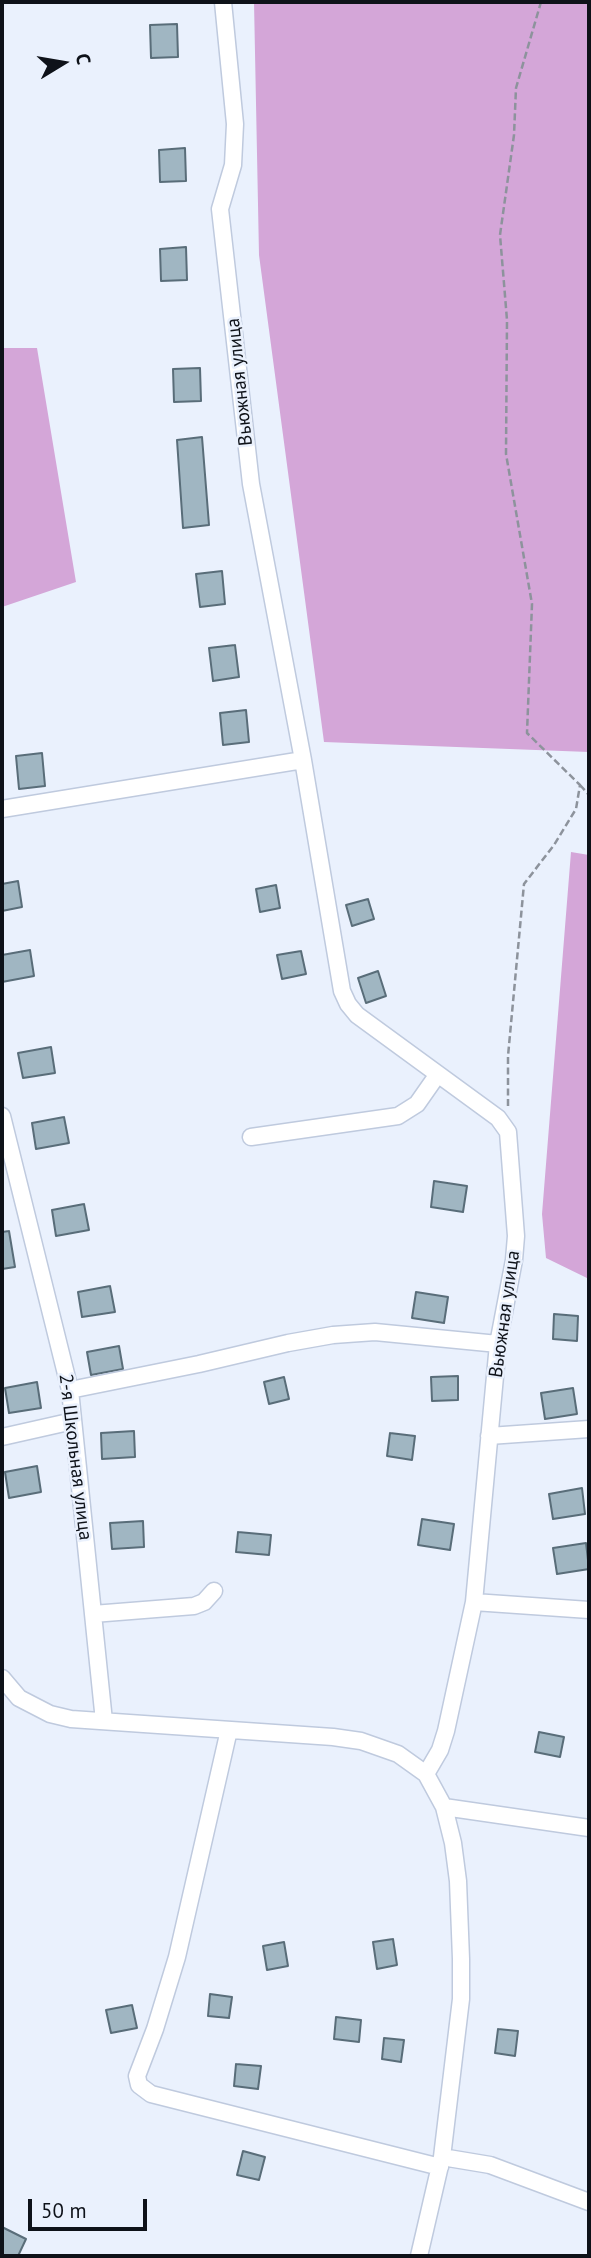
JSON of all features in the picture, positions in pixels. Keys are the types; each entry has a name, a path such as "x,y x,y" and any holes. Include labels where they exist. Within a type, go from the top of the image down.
{"street":[{"name":"Вьюжная улица","path":"223,2 235,124 233,165 220,209 251,485 303,760 342,991 357,1015 498,1118 508,1132 516,1236 498,1343 474,1602 446,1731 440,1750 426,1774"},
{"path":"2,809 303,760"},
{"path":"251,1137 398,1116 416,1104 438,1074"},
{"name":"2-я Школьная улица","path":"2,1116 70,1390 104,1721"},
{"path":"70,1390 333,1335 374,1332 498,1343"},
{"path":"2,1437 73,1422"},
{"path":"489,1436 589,1429"},
{"path":"93,1614 194,1606 204,1602 214,1591"},
{"path":"474,1602 589,1610"},
{"path":"2,1678 19,1698 50,1714 72,1719 361,1741 398,1755 426,1774 444,1807 458,1881 461,1998 441,2162 419,2256"},
{"path":"229,1730 177,1957 137,2076 139,2085 151,2094 441,2162 490,2165 589,2202"},
{"path":"444,1807 589,1828"}],"path":[{"path":"541,2 516,88 514,135 500,235 507,320 506,454 532,604 527,733 589,795"},
{"path":"508,1132 508,1056 524,884 554,845 576,809 580,785"}],"shaded area":[{"path":"254,2 589,2 589,752 324,742 259,255"},
{"path":"2,348 37,348 76,582 2,607"},
{"path":"571,852 589,855 589,1279 546,1258 542,1214"}],"building":[{"path":"177,24 178,57 151,58 150,25"},
{"path":"185,148 186,181 160,182 159,150"},
{"path":"186,247 187,280 161,281 160,249"},
{"path":"200,368 201,401 174,402 173,369"},
{"path":"202,437 209,525 183,528 177,440"},
{"path":"222,571 225,604 200,607 196,574"},
{"path":"235,645 239,677 213,681 209,648"},
{"path":"246,710 249,742 223,745 220,713"},
{"path":"42,753 45,786 19,789 16,756"},
{"path":"18,881 22,907 2,911 2,884"},
{"path":"276,885 280,908 260,912 256,889"},
{"path":"368,899 374,919 352,926 346,905"},
{"path":"30,950 34,976 2,982 2,955"},
{"path":"301,951 306,974 282,979 277,955"},
{"path":"378,971 386,996 366,1003 358,978"},
{"path":"51,1047 55,1073 23,1078 18,1053"},
{"path":"64,1117 69,1143 36,1149 32,1123"},
{"path":"434,1181 467,1186 463,1212 431,1207"},
{"path":"84,1204 89,1230 56,1236 52,1210"},
{"path":"9,1231 15,1267 2,1269 2,1232"},
{"path":"110,1286 115,1312 82,1317 78,1292"},
{"path":"416,1292 448,1297 444,1323 412,1318"},
{"path":"554,1314 578,1316 577,1341 553,1339"},
{"path":"119,1346 123,1369 91,1375 87,1352"},
{"path":"458,1376 458,1400 432,1401 431,1377"},
{"path":"284,1377 289,1399 269,1404 264,1382"},
{"path":"37,1382 41,1408 9,1413 5,1388"},
{"path":"573,1388 577,1414 545,1419 541,1393"},
{"path":"134,1431 135,1457 102,1459 101,1433"},
{"path":"390,1433 415,1436 412,1460 387,1456"},
{"path":"37,1466 41,1492 9,1498 5,1472"},
{"path":"582,1488 585,1514 553,1519 549,1494"},
{"path":"422,1519 454,1524 450,1550 418,1545"},
{"path":"143,1521 144,1547 112,1549 110,1523"},
{"path":"238,1532 271,1535 269,1555 236,1552"},
{"path":"586,1543 589,1569 557,1574 553,1548"},
{"path":"539,1732 564,1737 560,1757 535,1752"},
{"path":"393,1939 397,1965 377,1969 373,1942"},
{"path":"284,1942 288,1966 267,1970 263,1946"},
{"path":"210,1994 232,1997 229,2018 208,2016"},
{"path":"132,2005 137,2028 111,2033 106,2010"},
{"path":"336,2017 361,2020 359,2042 334,2039"},
{"path":"498,2029 518,2031 515,2056 495,2053"},
{"path":"384,2038 404,2040 401,2062 382,2059"},
{"path":"236,2064 261,2066 258,2089 234,2086"},
{"path":"243,2151 265,2157 259,2180 237,2175"},
{"path":"2,2227 26,2239 18,2256 2,2256"}]}
